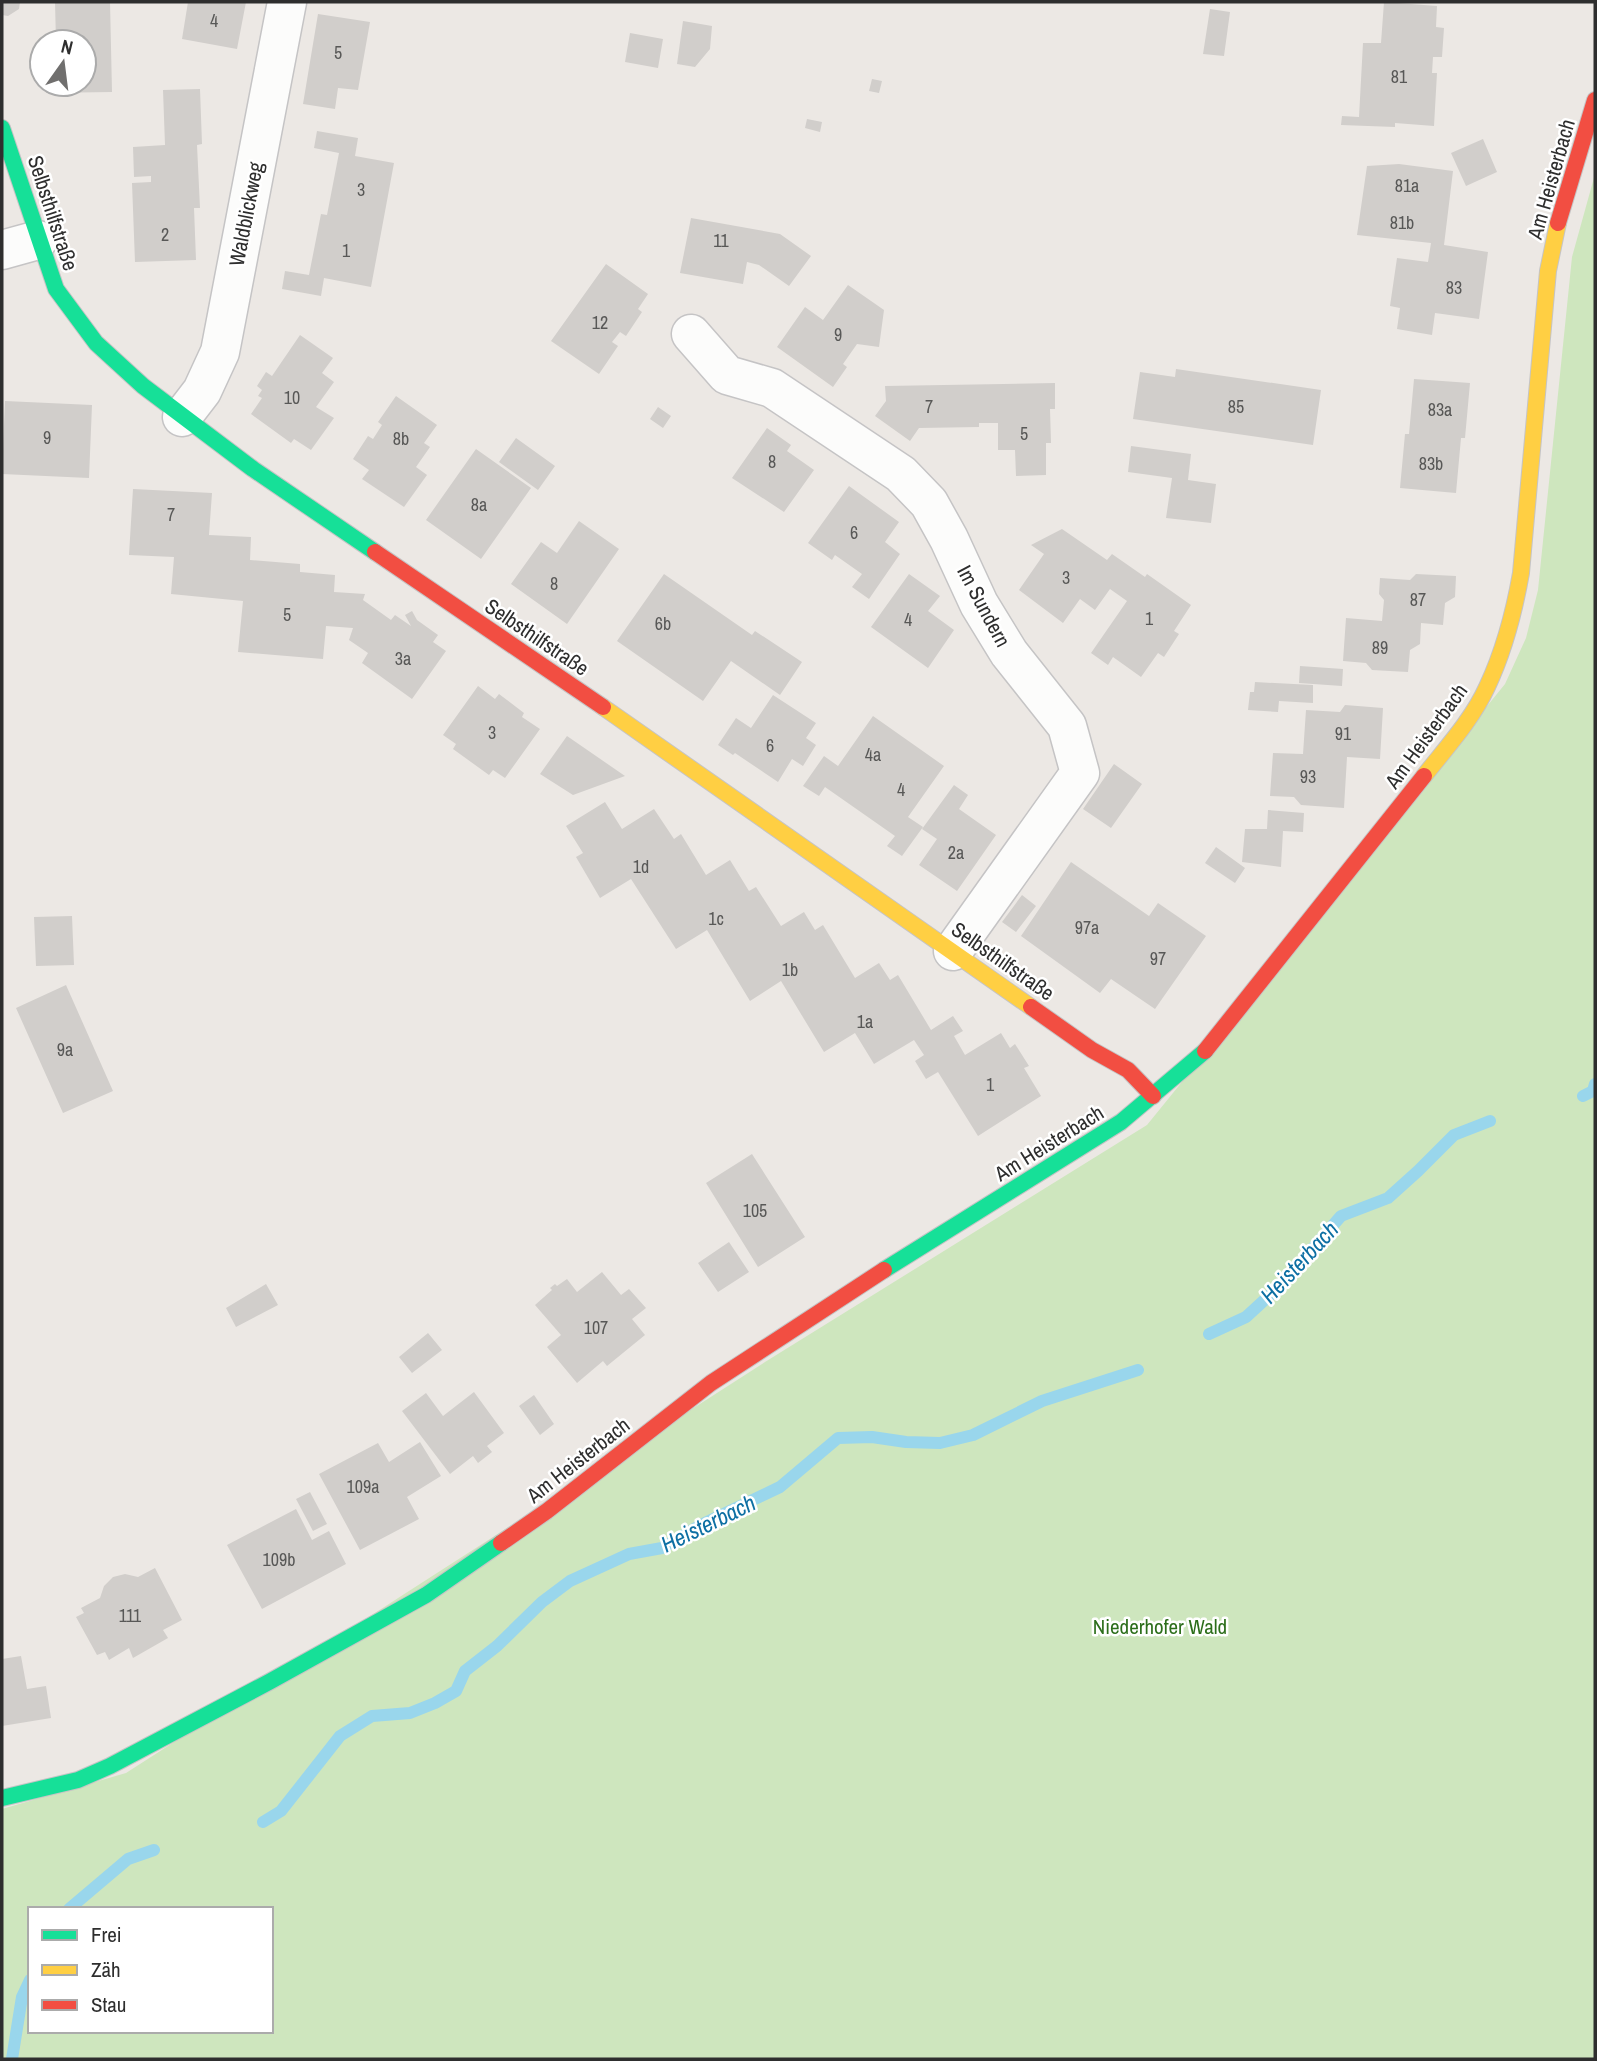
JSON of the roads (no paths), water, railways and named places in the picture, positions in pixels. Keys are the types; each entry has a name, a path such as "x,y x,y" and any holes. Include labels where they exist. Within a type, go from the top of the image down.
{"street":[{"name":"Waldblickweg","path":"182,417 202,391 220,352 287,2"},
{"name":"Am Heisterbach","path":"2,1798 78,1780 110,1766 270,1682 426,1595 547,1511 711,1383 831,1303 1121,1122 1204,1052 1264,981 1457,735 1486,688 1514,614 1521,573 1548,271 1558,224 1595,100"},
{"name":"Selbsthilfstraße","path":"2,128 56,289 96,344 143,386 253,469 685,763 1092,1049 1128,1070 1153,1096"},
{"path":"2,250 38,240"},
{"name":"Im Sundern","path":"691,334 727,375 772,388 901,474 929,503 950,539 979,604 1003,643 1066,726 1080,773 953,951"}],"waterway":[{"name":"Heisterbach","path":"1583,1096 1593,1091 1595,1084"},
{"name":"Heisterbach","path":"1209,1334 1246,1317 1281,1285 1341,1216 1388,1198 1454,1135 1490,1121"},
{"name":"Heisterbach","path":"263,1822 281,1811 340,1736 372,1716 410,1713 456,1691 465,1671 497,1646 542,1602 570,1581 629,1554 662,1548 701,1525 780,1487 838,1438 872,1437 940,1443 973,1435 1042,1401 1138,1370"},
{"name":"Heisterbach","path":"71,1907 128,1859 154,1850"},
{"name":"Heisterbach","path":"12,2059 22,1997 28,1984"}],"park label":[{"name":"Niederhofer Wald","path":"1160,1626"}]}
